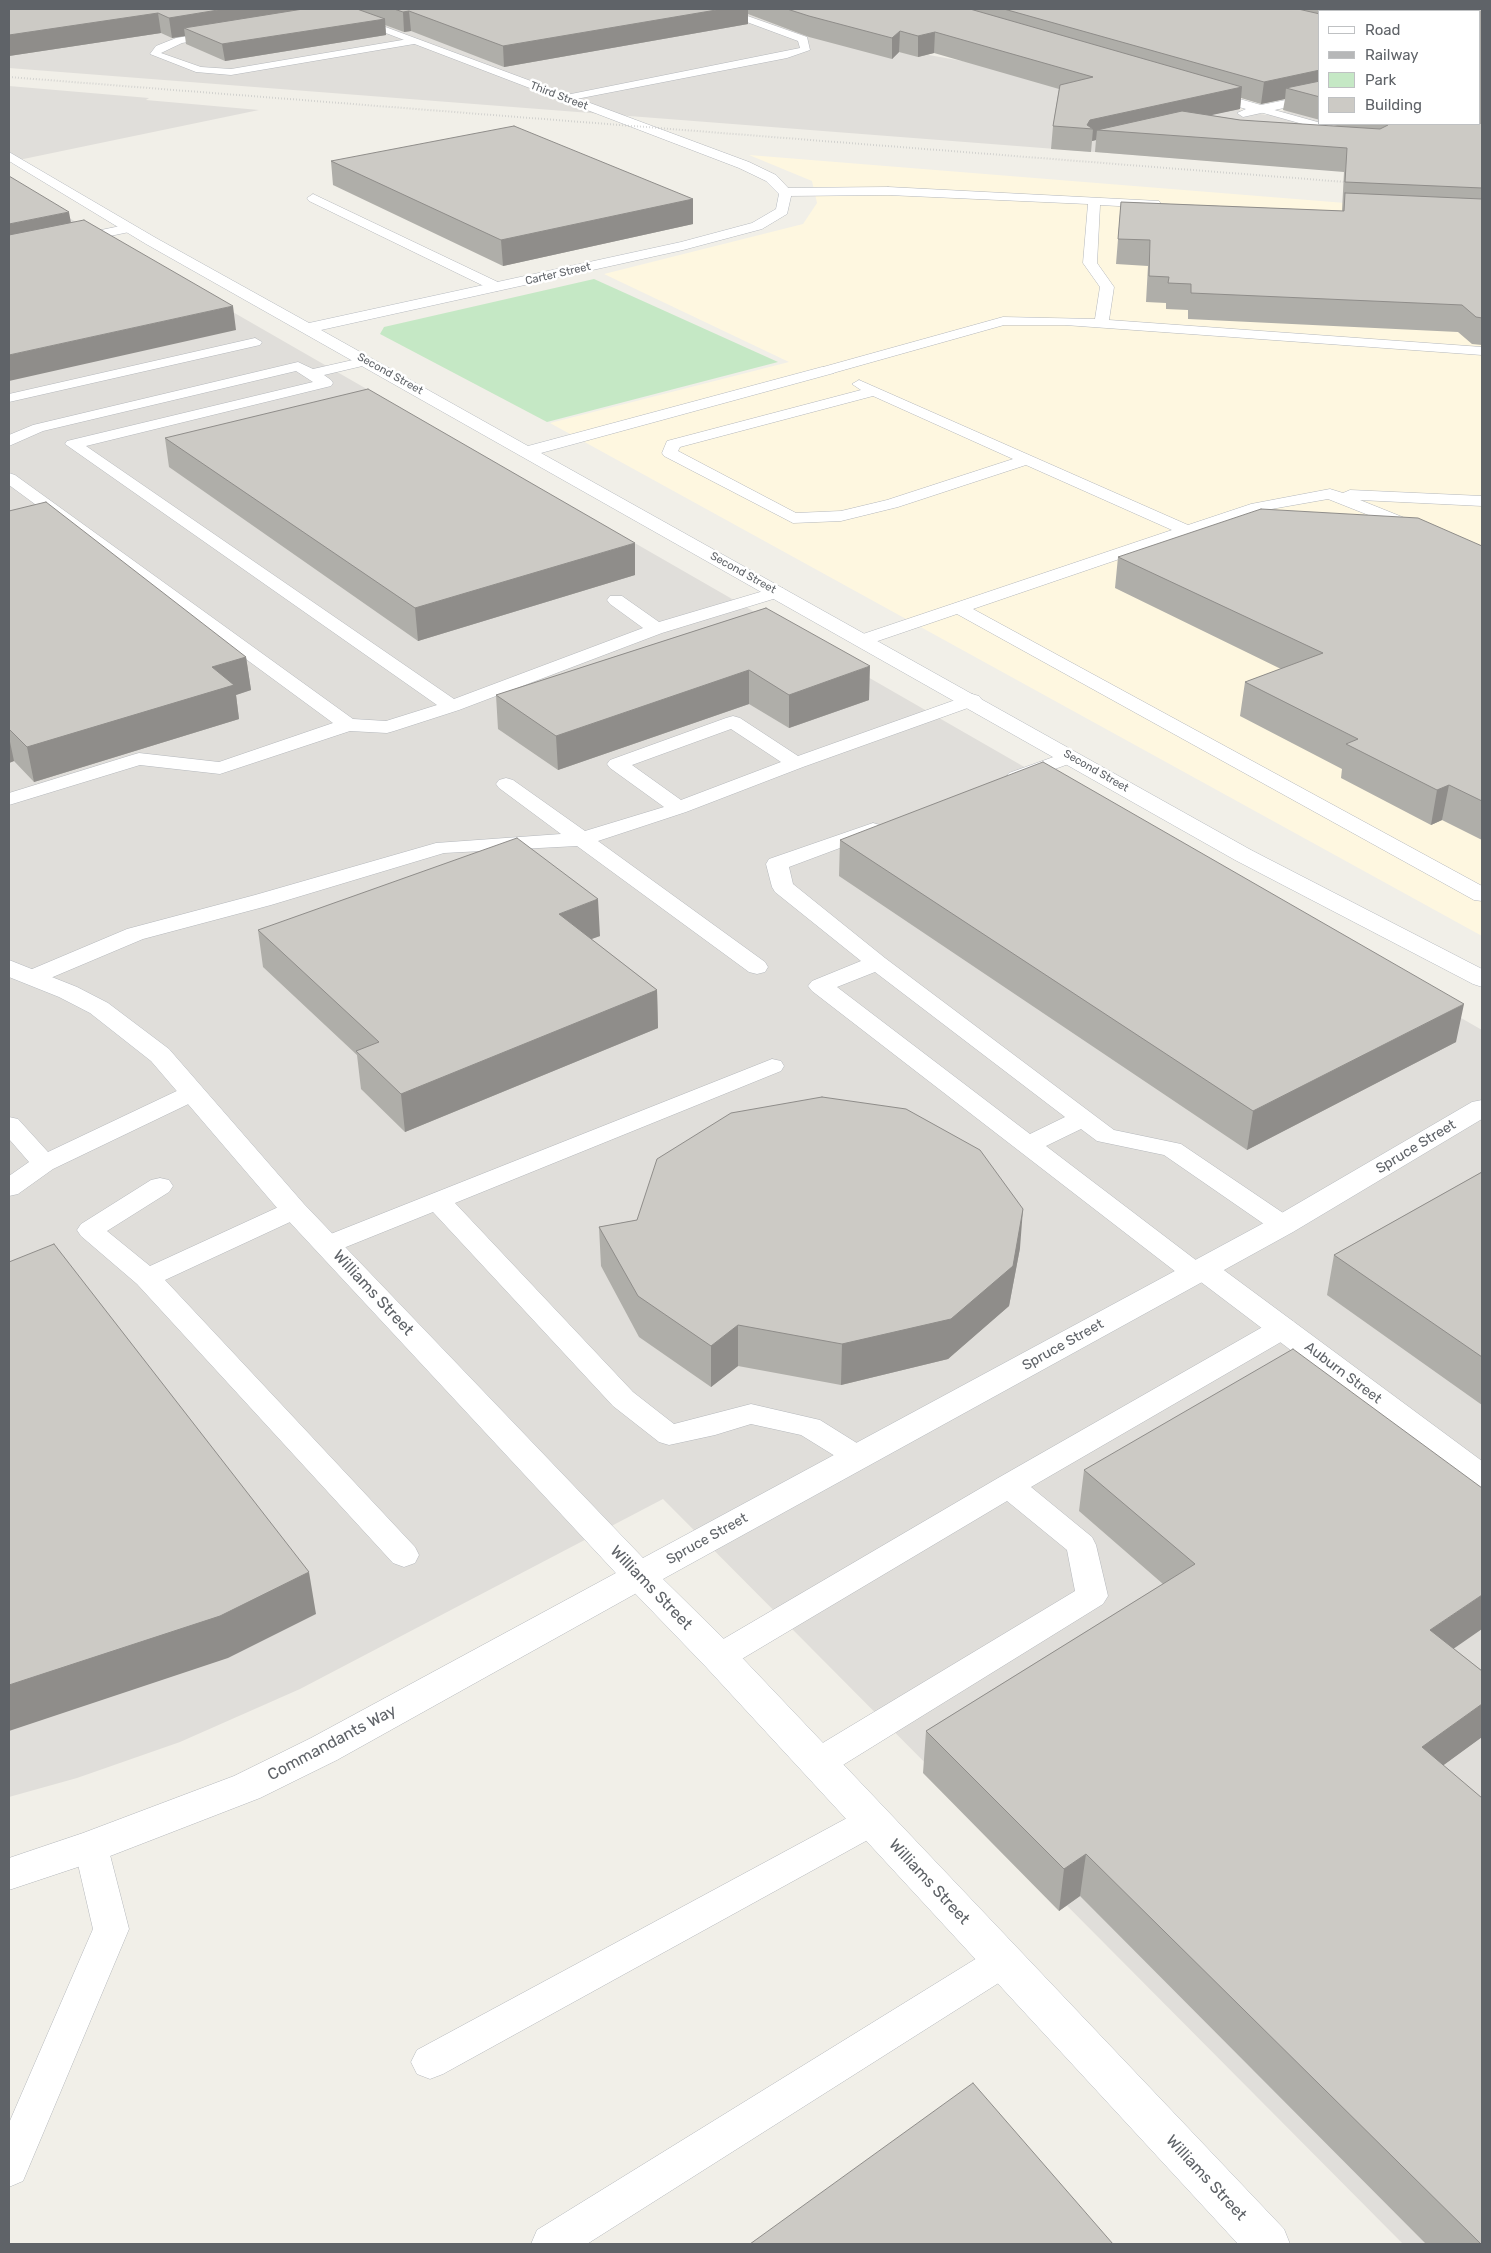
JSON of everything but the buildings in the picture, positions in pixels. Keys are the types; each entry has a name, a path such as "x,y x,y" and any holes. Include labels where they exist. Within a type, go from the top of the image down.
{"main road":[{"name":"Third Street","path":"326,13 342,14 744,166 771,178 785,192"},
{"path":"1194,90 1260,110"},
{"path":"1232,116 1318,96"},
{"name":"Second Street","path":"9,156 130,228 526,452 972,700 1243,854 1482,979"},
{"name":"Carter Street","path":"309,328 683,246 757,226 782,211 785,192"},
{"path":"526,452 828,370"},
{"name":"Williams Street","path":"21,972 99,1008 160,1056 294,1210 639,1576 719,1657 1268,2244"},
{"name":"Spruce Street","path":"639,1576 1283,1225 1482,1108"},
{"name":"Auburn Street","path":"1199,1271 1283,1328 1482,1478"},
{"name":"Commandants Way","path":"9,1874 91,1847 255,1783 324,1749 639,1576"}],"lane":[{"path":"566,98 805,50 803,39 739,16"},
{"path":"233,32 180,40 160,48 155,54 200,70 231,72 414,41"},
{"path":"1260,110 1349,133 1356,144"},
{"path":"785,192 888,191 1163,204"},
{"path":"313,198 497,287"},
{"path":"1094,201 1090,263 1107,287 1101,324"},
{"path":"9,253 130,228"},
{"path":"828,370 1004,321 1101,324 1482,351"},
{"path":"14,408 136,369 255,342"},
{"path":"310,374 366,360"},
{"path":"9,441 38,428 298,366 326,383 72,444"},
{"path":"136,369 173,395"},
{"path":"828,370 1188,531"},
{"path":"875,391 673,444 670,453 793,518 841,516 892,504 1027,459"},
{"path":"14,408 38,428 72,444 452,706"},
{"path":"9,478 348,725"},
{"path":"1330,494 1482,555"},
{"path":"863,640 1257,507 1330,494 1482,502"},
{"path":"9,799 139,759 220,768 348,725 387,728 452,706 656,629 777,592"},
{"path":"616,600 656,629"},
{"path":"959,608 1482,894"},
{"path":"21,972 135,934 264,900 443,847 581,839 631,825 972,700"},
{"path":"679,808 617,764 733,722 796,763"},
{"path":"997,784 1070,757"},
{"path":"506,784 757,968"},
{"path":"896,821 777,864 783,887 877,963 1106,1136 1172,1149 1283,1225"},
{"path":"877,963 820,986 1028,1145 1199,1271"},
{"path":"328,1245 772,1066"},
{"path":"9,1188 44,1163 192,1093"},
{"path":"1028,1145 1083,1118"},
{"path":"9,1124 44,1163"},
{"path":"160,1186 90,1230 148,1278 404,1556"},
{"path":"438,1201 623,1399 669,1435 715,1425 751,1414 810,1427 858,1457"},
{"path":"148,1278 294,1210"},
{"path":"719,1657 1009,1486 1283,1328"},
{"path":"818,1763 1092,1596 1081,1545 1009,1486"},
{"path":"430,2062 872,1821"},
{"path":"9,2168 111,1929 91,1847"},
{"path":"550,2244 1003,1961"}],"shaded area":[{"path":"9,9 921,9 867,44 1266,115 1318,103 1318,125 1480,125 1482,182 9,68"},
{"path":"9,86 149,98 146,100 259,110 9,162"},
{"path":"749,155 1482,214 1482,936 550,423 789,362 604,274 803,224 817,203 812,181"},
{"path":"9,178 24,192 1482,1030 1482,2244 1403,2244 663,1499 300,1689 180,1742 77,1778 9,1797"}],"green space":[{"path":"594,279 778,362 547,422 380,334 384,327"}],"railway":[{"path":"9,77 1358,183"}]}
